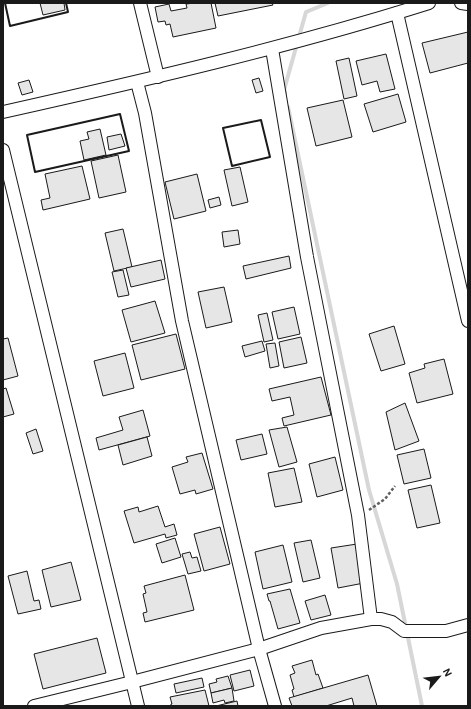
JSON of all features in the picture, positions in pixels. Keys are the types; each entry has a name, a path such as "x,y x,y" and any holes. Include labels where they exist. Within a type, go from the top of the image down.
{"street":[{"path":"140,3 158,77"},
{"path":"3,112 158,77 272,48 429,3"},
{"path":"461,3 468,4"},
{"path":"397,13 468,318"},
{"path":"272,48 307,257 358,515 371,619"},
{"path":"136,82 145,113 182,321 259,649 275,706"},
{"path":"3,150 138,706"},
{"path":"34,706 259,649 321,628 371,619 381,619 392,622 404,631 446,631 468,625"}],"path":[{"path":"358,515 376,506 385,499 395,486"}],"building":[{"path":"40,3 64,3 65,10 43,15"},
{"path":"211,3 216,28 173,37 170,24 166,25 165,21 158,22 155,7 169,4 171,11 187,8 186,4"},
{"path":"215,3 272,3 273,5 218,16"},
{"path":"468,32 468,63 430,73 422,43"},
{"path":"386,54 395,89 380,92 377,81 362,85 356,61"},
{"path":"349,58 357,96 344,99 336,61"},
{"path":"259,78 263,91 256,93 252,80"},
{"path":"29,80 33,92 22,95 18,83"},
{"path":"398,94 406,122 373,132 364,104"},
{"path":"343,100 352,137 316,146 307,108"},
{"path":"100,129 106,155 84,160 80,141 89,139 87,132"},
{"path":"121,134 125,146 109,150 107,137"},
{"path":"118,155 126,192 99,198 91,161"},
{"path":"82,166 90,199 43,210 41,200 50,198 45,174"},
{"path":"240,167 248,202 232,206 224,170"},
{"path":"197,174 206,211 174,219 165,182"},
{"path":"219,197 221,205 210,208 208,200"},
{"path":"123,229 132,267 114,271 105,233"},
{"path":"238,230 240,244 224,247 222,232"},
{"path":"289,256 291,268 246,279 243,266"},
{"path":"161,260 165,279 131,287 126,268"},
{"path":"123,270 129,295 118,297 112,272"},
{"path":"224,287 232,322 206,328 198,292"},
{"path":"155,301 165,333 131,342 122,310"},
{"path":"294,307 300,334 278,339 272,312"},
{"path":"267,313 273,340 264,342 258,315"},
{"path":"394,326 405,364 381,371 369,334"},
{"path":"176,334 185,369 141,380 132,345"},
{"path":"301,337 307,363 284,368 279,342"},
{"path":"8,338 18,376 3,380 3,339"},
{"path":"262,341 265,351 245,357 242,346"},
{"path":"275,343 279,366 270,368 266,344"},
{"path":"125,353 134,388 103,396 94,361"},
{"path":"444,359 453,394 417,403 409,373 425,368 424,364"},
{"path":"321,377 331,415 284,426 282,418 294,415 290,397 272,401 269,389"},
{"path":"6,388 14,414 3,417 3,389"},
{"path":"405,403 419,441 395,450 386,412"},
{"path":"143,410 150,436 99,450 96,438 123,430 119,417"},
{"path":"287,427 297,462 279,467 269,430"},
{"path":"36,429 43,451 33,454 26,433"},
{"path":"262,434 267,454 241,460 236,440"},
{"path":"147,437 152,456 123,465 118,445"},
{"path":"424,449 431,478 404,484 397,455"},
{"path":"202,453 213,489 196,494 195,490 180,494 172,467 188,462 186,457"},
{"path":"335,457 343,490 317,497 309,464"},
{"path":"294,468 302,502 275,507 268,473"},
{"path":"431,485 440,523 417,528 408,490"},
{"path":"158,506 165,527 174,524 177,535 166,538 165,534 134,543 124,511 138,507 139,512"},
{"path":"220,527 230,564 204,571 194,534"},
{"path":"175,538 181,557 162,563 156,544"},
{"path":"311,540 320,578 303,582 294,543"},
{"path":"357,544 364,583 338,588 331,548"},
{"path":"283,545 292,582 263,589 255,552"},
{"path":"190,552 192,558 197,557 201,571 188,574 182,554"},
{"path":"71,562 81,600 51,607 42,570"},
{"path":"27,571 34,601 39,600 41,609 18,614 8,576"},
{"path":"185,575 194,610 145,622 143,613 147,612 143,594 146,593 144,586"},
{"path":"290,589 300,623 278,629 267,594"},
{"path":"325,595 331,615 311,620 305,601"},
{"path":"97,638 106,673 43,689 34,654"},
{"path":"312,660 316,675 318,674 323,688 294,697 292,690 294,689 290,675 295,673 292,666"},
{"path":"250,670 254,686 234,691 230,675"},
{"path":"368,675 377,706 354,706 352,698 326,706 292,706 289,698"},
{"path":"228,676 232,688 211,693 209,684 217,682 216,679"},
{"path":"202,678 204,687 176,693 174,684"},
{"path":"232,688 234,701 225,703 224,700 213,703 211,693"},
{"path":"205,690 209,706 171,706 172,704 170,697"},
{"path":"237,701 238,706 216,706"}],"waterway":[{"path":"285,93 284,90 306,12 328,3"},
{"path":"288,107 369,490 397,584 422,706"}],"wall":[{"path":"5,3 10,26 68,12 66,3"},
{"path":"120,114 129,151 35,172 27,135 120,114"},
{"path":"261,120 270,157 232,166 223,128 261,120"}]}
